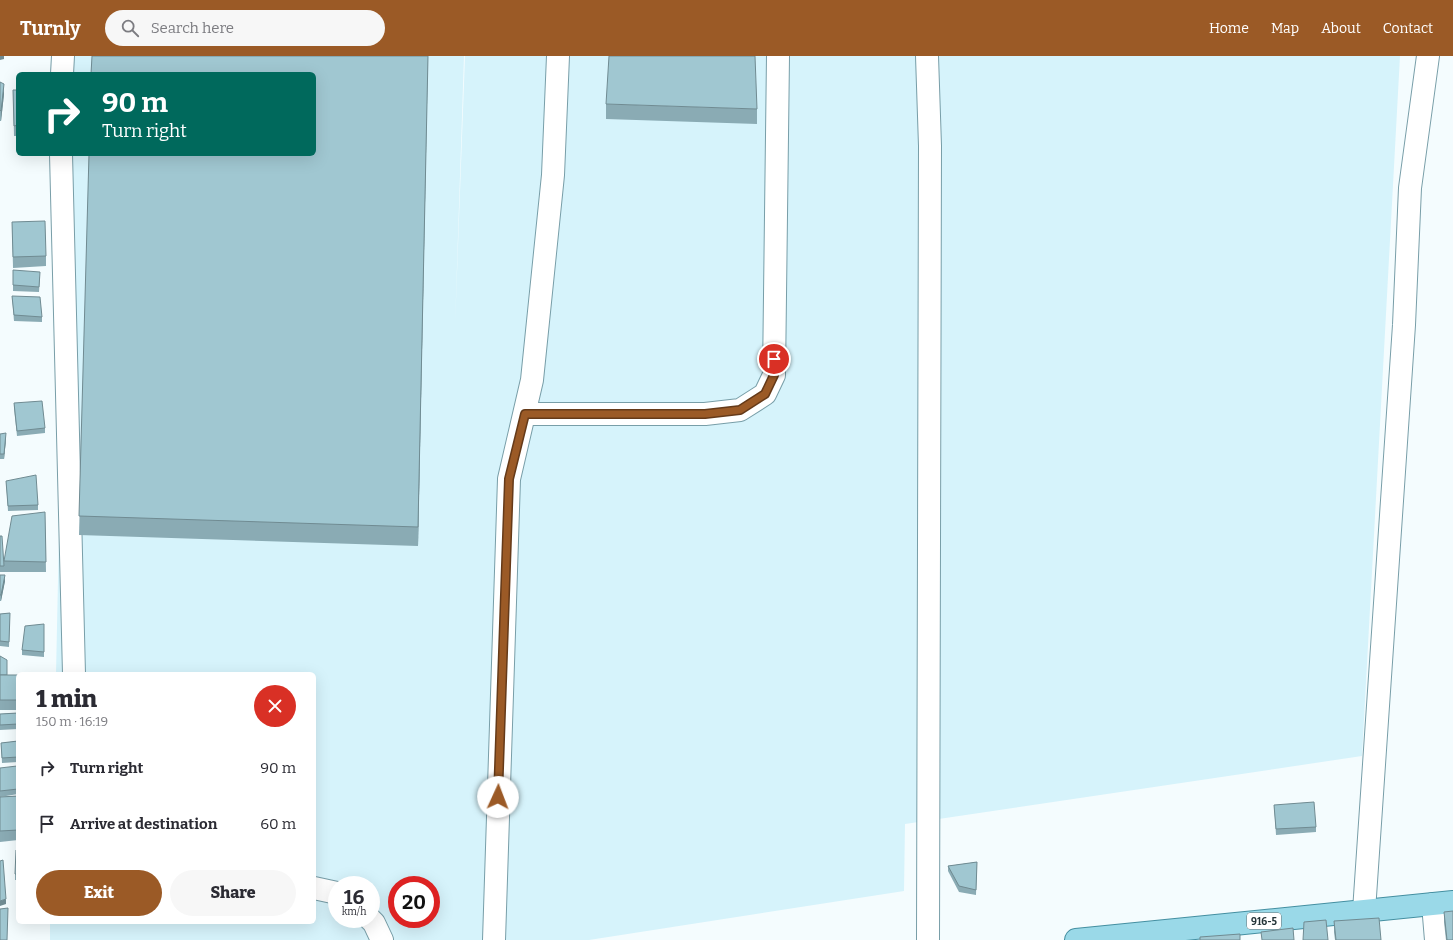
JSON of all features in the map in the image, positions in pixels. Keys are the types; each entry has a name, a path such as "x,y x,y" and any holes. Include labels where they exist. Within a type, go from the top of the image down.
{"main road":[{"name":"916-5","path":"1076,940 1126,937 1443,903"}],"street":[{"path":"62,72 63,56"},
{"path":"494,940 509,479 532,380 553,175 558,56"},
{"path":"525,414 705,414 740,410 765,394 774,375 778,56"},
{"path":"927,56 930,146 928,940"},
{"path":"1364,911 1404,325 1410,188 1428,56"},
{"path":"61,156 74,672"},
{"path":"316,888 328,891"},
{"path":"1436,940 1443,903"},
{"path":"376,928 382,940"}],"shaded area":[{"path":"69,56 464,56 455,327 465,56 1400,56 1362,756 905,824 904,891 589,940 50,940 50,924 316,924 316,672 56,672 67,156 316,156 316,72 69,72"}],"building":[{"path":"92,56 428,56 418,527 79,516 89,156 316,156 316,72 91,72"},
{"path":"609,56 755,56 757,109 606,104"},
{"path":"0,82 4,84 1,111 0,110"},
{"path":"13,90 16,90 16,126 14,126"},
{"path":"45,221 46,256 13,257 12,222"},
{"path":"13,270 40,272 39,287 13,285"},
{"path":"12,296 40,297 42,317 14,315"},
{"path":"42,401 45,428 17,431 14,403"},
{"path":"6,433 4,454 0,454 0,434"},
{"path":"36,475 38,505 8,506 6,481"},
{"path":"45,512 46,562 4,561 12,516"},
{"path":"0,536 2,536 4,566 0,566"},
{"path":"0,575 5,575 1,595 0,595"},
{"path":"10,613 9,642 0,641 0,614"},
{"path":"44,624 44,652 22,650 25,626"},
{"path":"0,656 7,660 7,675 0,675"},
{"path":"0,675 16,675 16,700 0,700"},
{"path":"16,713 16,724 0,725 0,714"},
{"path":"16,741 16,757 2,758 1,743"},
{"path":"16,766 16,789 0,791 0,768"},
{"path":"16,796 16,830 0,831 0,797"},
{"path":"1314,802 1316,827 1276,829 1274,805"},
{"path":"16,850 16,874 15,874"},
{"path":"3,860 6,899 0,901 0,861"},
{"path":"977,862 976,890 959,886 948,866"},
{"path":"8,908 7,940 0,940 0,909"},
{"path":"1453,911 1453,940 1447,940 1444,912"},
{"path":"1379,918 1381,940 1336,940 1334,921"},
{"path":"1326,920 1328,940 1303,940 1304,922"},
{"path":"1293,928 1294,940 1262,940 1261,932"},
{"path":"1240,934 1240,940 1200,940 1200,937"}],"route":[{"path":"498,797 509,479 525,414 705,414 740,410 765,394 774,375 774,359"}]}
